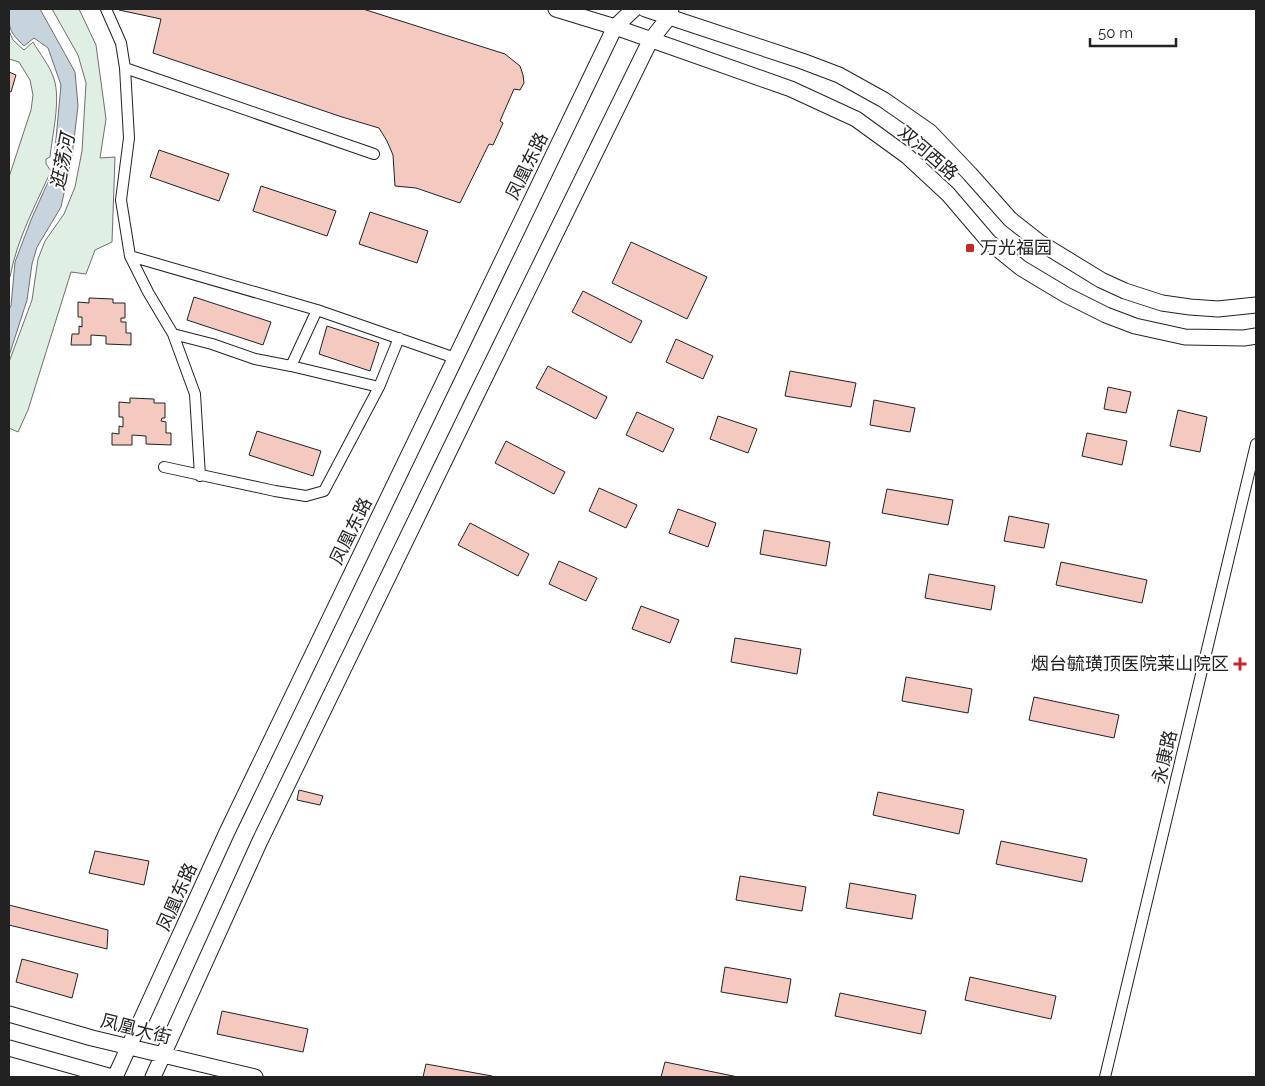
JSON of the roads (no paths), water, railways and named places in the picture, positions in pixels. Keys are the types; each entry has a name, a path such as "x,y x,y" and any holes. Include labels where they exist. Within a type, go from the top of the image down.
{"street":[{"path":"106,9 121,43 125,68 129,138 121,200 130,256 148,292 173,334 195,394 200,476"},
{"name":"双河西路","path":"556,9 615,27 650,41 792,89 856,119 907,156 948,194 989,242 1022,268 1066,295 1106,315 1135,326 1185,337 1244,338 1256,336"},
{"name":"凤凰东路","path":"114,1077 130,1048 227,832 615,27 634,9"},
{"name":"双河西路","path":"644,9 670,13 839,75 884,100 930,132 1010,219 1039,242 1101,280 1125,291 1162,303 1218,309 1256,305"},
{"path":"153,1077 259,843 471,406 650,41 670,13"},
{"path":"125,68 374,154"},
{"path":"130,256 317,310 455,358"},
{"path":"291,366 317,310"},
{"path":"173,334 212,344 255,359 379,387"},
{"path":"164,468 306,496 324,491 379,387 399,338"},
{"name":"永康路","path":"1105,1077 1256,444"},
{"name":"凤凰大街","path":"9,1014 130,1048 255,1077"},
{"path":"9,1048 114,1077"}],"water":[{"name":"逛荡河","path":"9,9 40,9 75,72 78,106 72,156 61,207 37,247 32,264 27,300 9,356 9,309 11,306 15,262 53,171 61,85 48,48 34,38 24,46 15,37 10,26"}],"place":[{"name":"万光福园","path":"970,248"},
{"name":"烟台毓璜顶医院莱山院区","path":"1240,664"}]}
